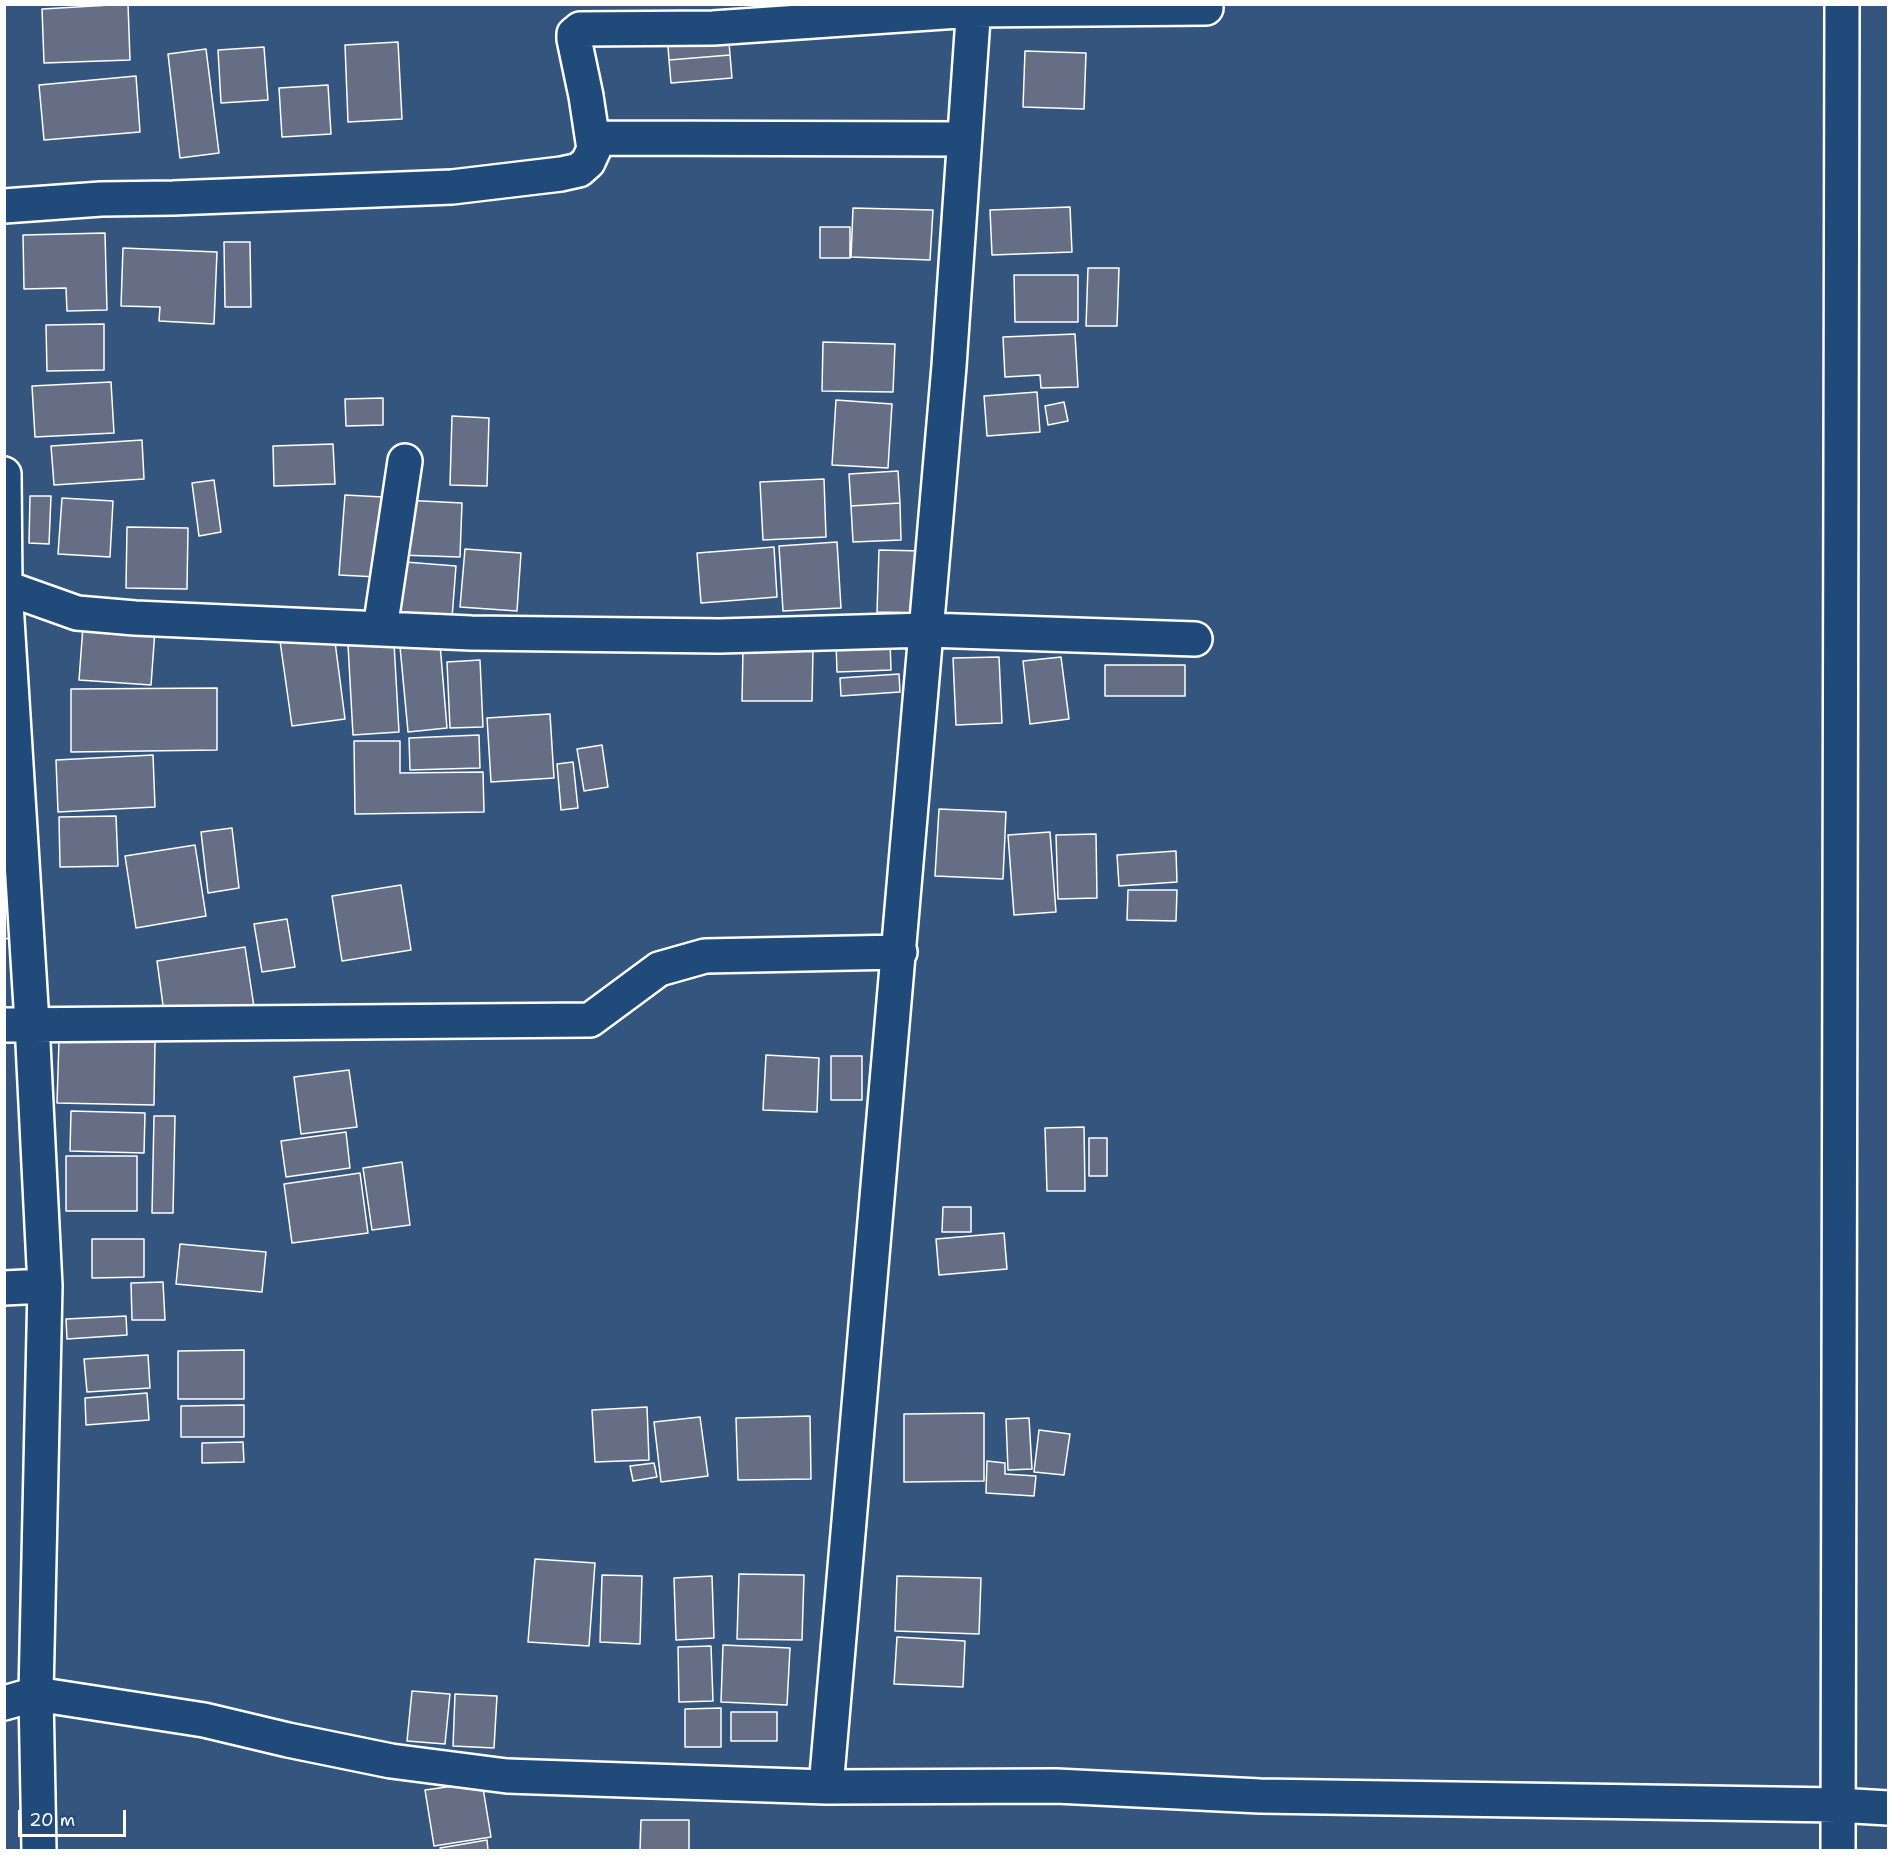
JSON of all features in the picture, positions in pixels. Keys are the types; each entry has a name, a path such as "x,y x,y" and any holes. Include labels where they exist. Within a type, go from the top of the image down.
{"street":[{"path":"1838,1851 1842,4"},
{"path":"826,1787 949,366 974,7"},
{"path":"4,206 101,199 452,186 550,176 579,170 588,162 594,149 574,39 574,34 580,29 713,28 974,7 1206,8"},
{"path":"593,138 964,139"},
{"path":"380,629 405,460"},
{"path":"4,474 5,587 19,1024 45,1286 36,1694 39,1851"},
{"path":"5,587 77,613 135,618 471,633 720,636 927,630 1195,639"},
{"path":"19,1024 590,1020 659,969 705,956 900,952"},
{"path":"4,1288 45,1286"},
{"path":"4,1703 36,1694 204,1720 379,1758 507,1776 826,1787 1056,1786 1272,1796 1837,1805 1888,1808"}],"building":[{"path":"128,4 130,60 44,63 42,9"},
{"path":"728,28 730,55 669,60 667,33"},
{"path":"398,42 402,119 348,122 345,45"},
{"path":"264,47 268,100 221,103 218,50"},
{"path":"206,49 219,153 180,158 168,54"},
{"path":"1025,51 1086,53 1084,109 1023,107"},
{"path":"730,55 732,78 671,83 669,60"},
{"path":"136,76 140,132 44,140 39,85"},
{"path":"328,85 331,134 282,137 279,88"},
{"path":"1070,207 1072,252 992,255 990,210"},
{"path":"853,208 933,210 930,260 851,257"},
{"path":"820,227 850,227 850,258 820,258"},
{"path":"105,233 107,310 67,311 66,288 24,289 23,235"},
{"path":"224,242 250,242 251,307 225,307"},
{"path":"123,248 217,252 214,324 159,321 160,307 121,306"},
{"path":"1088,268 1119,268 1117,326 1086,326"},
{"path":"1014,275 1078,275 1078,322 1015,322"},
{"path":"104,324 104,370 47,371 46,325"},
{"path":"1075,334 1078,387 1041,388 1040,375 1005,377 1003,337"},
{"path":"823,342 895,344 893,392 822,391"},
{"path":"111,382 114,433 35,437 32,386"},
{"path":"1037,392 1040,432 987,436 984,396"},
{"path":"383,398 383,425 346,426 345,399"},
{"path":"836,400 892,404 888,468 832,465"},
{"path":"1064,402 1068,421 1048,425 1045,406"},
{"path":"452,416 489,418 487,486 450,485"},
{"path":"142,440 144,479 54,485 51,446"},
{"path":"333,444 335,484 274,486 273,446"},
{"path":"898,471 900,503 851,506 849,474"},
{"path":"824,479 826,537 763,540 760,482"},
{"path":"214,480 221,532 199,536 192,483"},
{"path":"345,495 383,497 377,577 339,575"},
{"path":"30,496 51,496 49,544 29,543"},
{"path":"62,498 113,501 110,557 58,554"},
{"path":"402,500 462,503 460,557 399,555"},
{"path":"900,503 901,540 853,542 851,506"},
{"path":"127,527 188,528 187,589 126,588"},
{"path":"837,542 841,608 783,611 779,546"},
{"path":"774,547 777,597 701,603 697,553"},
{"path":"465,549 521,553 517,611 460,607"},
{"path":"879,550 923,551 922,613 877,612"},
{"path":"393,561 456,566 452,618 389,613"},
{"path":"83,626 155,630 151,685 79,680"},
{"path":"439,632 447,728 408,732 399,636"},
{"path":"334,634 345,719 292,726 280,641"},
{"path":"890,641 891,670 837,672 836,642"},
{"path":"394,643 399,732 353,735 348,645"},
{"path":"743,648 813,649 812,701 742,701"},
{"path":"999,657 1002,723 956,725 953,658"},
{"path":"1061,657 1069,719 1030,724 1023,661"},
{"path":"480,660 483,727 450,728 447,662"},
{"path":"1105,665 1185,665 1185,696 1105,696"},
{"path":"899,674 900,692 841,696 840,678"},
{"path":"217,688 217,750 71,752 71,689"},
{"path":"550,714 554,778 491,782 487,718"},
{"path":"479,735 480,768 410,770 409,738"},
{"path":"354,741 400,741 400,773 483,772 484,812 355,814"},
{"path":"602,745 608,787 584,791 577,749"},
{"path":"153,755 155,807 58,812 56,760"},
{"path":"573,762 578,808 561,810 557,764"},
{"path":"939,809 1006,812 1003,879 935,876"},
{"path":"116,816 118,866 60,867 59,817"},
{"path":"232,828 239,888 208,893 201,832"},
{"path":"1050,832 1056,912 1014,915 1008,835"},
{"path":"1096,834 1097,898 1058,899 1056,835"},
{"path":"195,845 206,916 136,928 125,856"},
{"path":"1176,851 1177,882 1119,886 1117,855"},
{"path":"4,872 11,938 4,939"},
{"path":"401,885 411,950 342,961 332,896"},
{"path":"1128,890 1177,890 1176,921 1127,920"},
{"path":"287,919 295,967 262,972 254,924"},
{"path":"245,947 254,1007 165,1020 157,961"},
{"path":"59,1040 155,1042 154,1105 57,1103"},
{"path":"766,1055 819,1058 817,1112 763,1110"},
{"path":"831,1056 862,1056 862,1100 831,1100"},
{"path":"349,1070 357,1127 301,1134 294,1077"},
{"path":"71,1111 145,1113 144,1153 70,1151"},
{"path":"154,1116 175,1116 173,1213 152,1213"},
{"path":"1084,1127 1085,1191 1047,1191 1045,1128"},
{"path":"346,1132 350,1168 286,1177 281,1141"},
{"path":"1089,1138 1107,1138 1107,1176 1089,1176"},
{"path":"66,1156 137,1156 137,1211 66,1211"},
{"path":"402,1162 410,1225 372,1230 363,1168"},
{"path":"360,1173 368,1233 292,1243 284,1184"},
{"path":"943,1207 971,1207 971,1232 942,1232"},
{"path":"1004,1233 1007,1269 939,1275 936,1239"},
{"path":"92,1239 144,1239 144,1277 92,1278"},
{"path":"180,1244 266,1252 262,1292 176,1284"},
{"path":"163,1282 165,1320 132,1320 131,1283"},
{"path":"126,1316 127,1335 67,1339 66,1319"},
{"path":"244,1350 244,1399 178,1399 178,1351"},
{"path":"148,1355 150,1388 87,1392 84,1359"},
{"path":"147,1393 149,1420 86,1425 85,1398"},
{"path":"244,1405 244,1437 181,1437 181,1406"},
{"path":"647,1407 649,1460 595,1462 592,1410"},
{"path":"984,1413 984,1481 904,1482 904,1414"},
{"path":"810,1416 811,1479 738,1480 736,1418"},
{"path":"700,1417 708,1476 661,1482 654,1422"},
{"path":"1029,1418 1032,1469 1008,1470 1006,1419"},
{"path":"1039,1430 1070,1434 1064,1475 1034,1472"},
{"path":"243,1442 244,1462 202,1463 202,1443"},
{"path":"987,1461 1005,1463 1005,1474 1036,1476 1034,1496 986,1493"},
{"path":"654,1463 657,1477 633,1481 630,1466"},
{"path":"535,1559 595,1563 589,1646 528,1642"},
{"path":"739,1574 804,1575 802,1640 737,1639"},
{"path":"602,1575 642,1576 640,1644 600,1642"},
{"path":"712,1576 714,1638 676,1640 674,1578"},
{"path":"897,1576 981,1578 979,1634 895,1631"},
{"path":"897,1637 965,1641 963,1687 894,1684"},
{"path":"723,1645 790,1648 787,1705 721,1702"},
{"path":"711,1646 713,1701 679,1702 678,1647"},
{"path":"412,1691 450,1694 445,1744 407,1741"},
{"path":"455,1694 497,1696 494,1748 453,1746"},
{"path":"721,1708 721,1747 685,1747 685,1709"},
{"path":"731,1712 777,1712 777,1741 731,1741"},
{"path":"482,1782 491,1837 434,1846 425,1790"},
{"path":"641,1820 689,1820 689,1850 640,1850"},
{"path":"487,1840 488,1850 441,1850 440,1848"}]}
